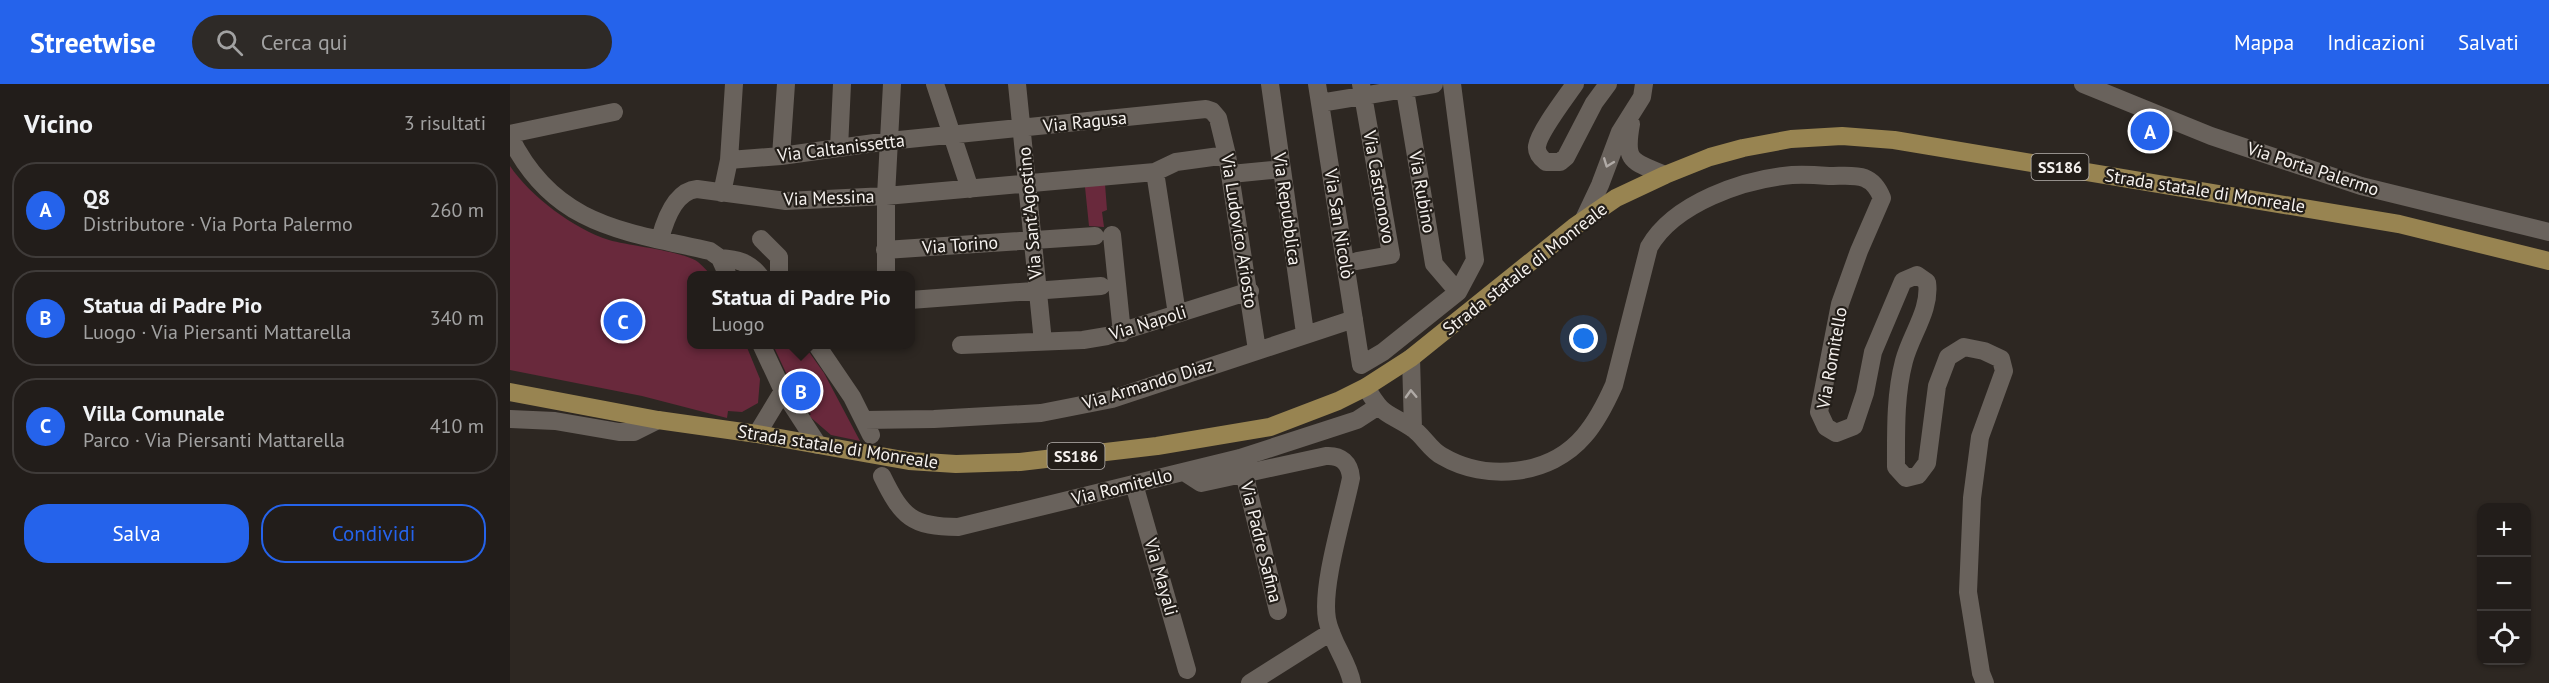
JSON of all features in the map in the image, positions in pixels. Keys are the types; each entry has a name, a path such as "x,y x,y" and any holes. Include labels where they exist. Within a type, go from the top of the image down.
{"main road":[{"name":"Strada statale di Monreale","path":"510,392 658,420 757,434 909,461 956,464 1020,462 1157,446 1270,427 1338,401 1366,387 1411,358 1583,221 1616,198 1710,157 1791,139 1842,136 1894,140 2399,224 2549,261"}],"street":[{"path":"722,193 729,160 734,84"},
{"path":"781,156 786,84"},
{"path":"839,148 842,84"},
{"path":"886,271 886,196 892,84"},
{"path":"935,84 970,189"},
{"name":"Via Sant'Agostino","path":"1017,84 1043,342"},
{"name":"Via Repubblica","path":"1270,84 1305,333"},
{"name":"Via San Nicolò","path":"1317,84 1362,364 1383,352 1458,292"},
{"path":"1320,103 1362,90 1434,84"},
{"path":"1452,84 1475,260 1458,292"},
{"path":"1575,84 1540,137 1537,147 1539,156 1546,162 1560,162 1566,157 1594,103 1608,84"},
{"path":"1583,221 1600,185 1620,132 1642,97 1644,84"},
{"name":"Via Porta Palermo","path":"2083,84 2211,136 2361,186 2549,232"},
{"name":"Via Rubino","path":"1404,86 1434,264 1458,292"},
{"name":"Via Castronovo","path":"1357,261 1391,255 1362,90"},
{"name":"Via Ragusa","path":"953,135 1206,109 1216,114"},
{"path":"1634,111 1627,146 1628,152 1638,164 1665,175"},
{"path":"614,112 510,135 530,172 563,202 603,225 710,250 720,258 726,271"},
{"name":"Via Ludovico Ariosto","path":"1216,114 1231,174 1257,350"},
{"name":"Via Caltanissetta","path":"729,160 953,135"},
{"name":"Via Messina","path":"660,239 665,221 677,201 689,190 786,201 886,196 1155,172 1176,162 1227,155"},
{"path":"1231,174 1282,169"},
{"path":"1155,172 1177,314"},
{"name":"Via Romitello","path":"1413,429 1440,456 1464,466 1486,471 1527,469 1547,464 1584,437 1610,393 1649,247 1657,232 1684,211 1737,186 1792,175 1864,176 1877,186 1882,198 1859,251 1840,304 1819,412 1826,426 1836,433 1854,426 1865,393 1873,352 1903,281 1917,275 1927,282 1929,297 1904,361 1896,416 1896,467 1906,478 1918,475 1927,463 1937,386 1948,357 1964,347 1984,351 2001,359 2004,371 1980,436 1971,522 1968,592 1984,683"},
{"name":"Via Torino","path":"885,250 1103,236 1122,333"},
{"path":"761,239 779,257 779,271"},
{"path":"720,258 736,258 756,271"},
{"path":"915,300 1101,286"},
{"name":"Via Napoli","path":"961,345 1083,340 1122,333 1250,291"},
{"name":"Via Armando Diaz","path":"819,349 852,397 867,428 934,419 1041,413 1112,399 1305,333 1354,319"},
{"path":"763,349 783,391 818,445"},
{"path":"1366,387 1377,407 1413,429 1411,358"},
{"path":"757,434 783,391"},
{"name":"Via Romitello","path":"882,476 903,512 917,522 931,527 958,527 1240,458 1357,420 1377,407"},
{"path":"510,419 555,421 620,432 634,432 658,420"},
{"path":"1184,472 1201,483 1332,456 1339,457 1348,466 1351,478 1328,584 1326,609 1330,633 1352,683"},
{"name":"Via Padre Safina","path":"1244,473 1278,611"},
{"name":"Via Mayali","path":"1134,484 1187,670"},
{"path":"1250,683 1330,633"}],"shaded area":[{"path":"510,166 541,200 582,228 609,240 681,255 702,265 707,271 687,271 687,349 748,349 760,379 758,403 742,412 728,411 727,418 642,396 510,370"},
{"path":"1105,184 1107,210 1102,212 1104,227 1089,226 1085,187"},
{"path":"775,349 807,349 824,373 860,441 831,435 809,416 811,414 801,405"}],"place":[{"name":"Q8","path":"2150,131"},
{"name":"Villa Comunale","path":"623,321"},
{"name":"Statua di Padre Pio","path":"801,391"}]}
